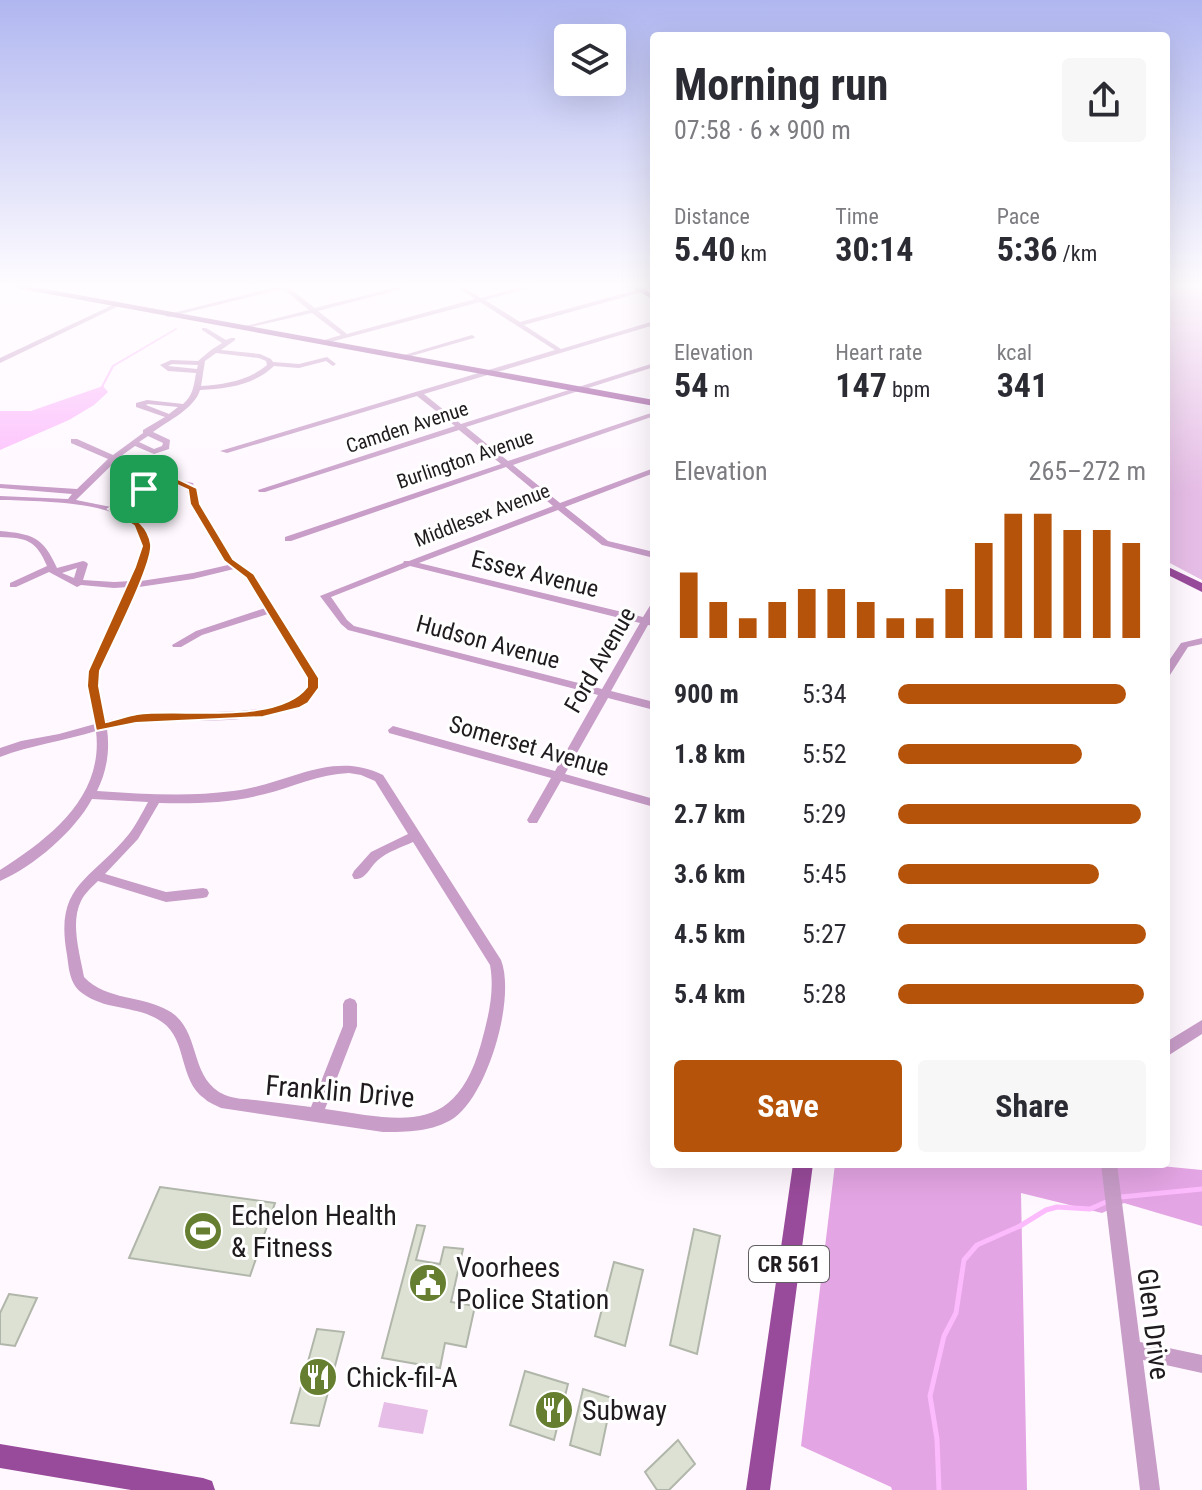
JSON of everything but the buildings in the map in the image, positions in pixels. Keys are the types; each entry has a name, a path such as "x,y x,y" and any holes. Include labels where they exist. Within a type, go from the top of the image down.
{"main road":[{"path":"384,353 650,402"},
{"path":"1170,571 1202,588"},
{"name":"CR 561","path":"758,1490 802,1168"},
{"path":"0,1456 125,1484 203,1490"}],"street":[{"path":"69,502 113,458 186,406 197,388 199,367 212,353"},
{"path":"227,353 260,356 271,364 299,366 327,359 333,364"},
{"path":"404,356 416,353"},
{"path":"224,451 555,353"},
{"path":"197,388 224,386 259,377 271,364"},
{"name":"Camden Avenue","path":"262,490 650,366"},
{"path":"418,393 611,546 650,554"},
{"path":"171,417 139,405 147,402 186,406"},
{"name":"Burlington Avenue","path":"288,539 650,415"},
{"path":"133,442 154,452 166,447 167,442 146,432"},
{"path":"74,441 113,458"},
{"name":"Middlesex Avenue","path":"325,596 650,471"},
{"path":"0,753 25,743 136,719 263,713 295,705 304,700 313,688 313,678 250,576 233,566 195,504 190,485 178,482 154,486 113,509"},
{"path":"0,486 78,492"},
{"path":"0,498 69,502 113,509 129,516 145,537 146,553 94,671 93,686 101,728 100,769 89,795 76,814 42,848 0,876"},
{"path":"0,534 34,538 48,554 53,570 77,584 184,580 233,566"},
{"name":"Essex Avenue","path":"406,563 650,622"},
{"path":"13,585 53,570 83,564 77,584"},
{"name":"Hudson Avenue","path":"325,596 351,628 650,705"},
{"path":"177,645 199,633 270,610"},
{"name":"Ford Avenue","path":"533,820 604,693 650,622"},
{"path":"1170,667 1185,645 1202,641"},
{"name":"Somerset Avenue","path":"393,730 650,802"},
{"name":"Franklin Drive","path":"89,795 156,798 250,793 287,785 324,771 359,770 379,778 498,972 499,994 481,1072 463,1101 441,1118 402,1126 226,1103 213,1098 196,1083 185,1042 165,1015 82,986 78,980 69,915 77,895 134,836 156,798"},
{"path":"358,875 375,855 416,835"},
{"path":"97,876 166,897 203,893"},
{"path":"315,1115 350,1026 350,1004"},
{"path":"1170,1047 1202,1026"},
{"name":"Glen Drive","path":"1109,1168 1150,1490"},
{"path":"1131,1349 1202,1364"}],"shaded area":[{"path":"1170,353 1202,353 1202,580 1170,563"},
{"path":"103,386 108,392 94,405 69,420 0,450 0,411 31,411"},
{"path":"1170,1167 1202,1170 1202,1226 1124,1203 1102,1213 1021,1193 1027,1490 892,1490 801,1446 835,1168"},
{"path":"384,1402 428,1410 423,1434 378,1427"}],"waterway":[{"path":"102,387 113,366 136,353"},
{"path":"1121,1197 1202,1189"},
{"path":"939,1490 937,1439 930,1396 944,1336 956,1313 964,1260 977,1245 1020,1226 1046,1210 1057,1207 1090,1209 1106,1202"}],"place":[{"name":"Echelon Health & Fitness","path":"203,1231"},
{"name":"Voorhees Police Station","path":"428,1283"},
{"name":"Chick-fil-A","path":"318,1377"},
{"name":"Subway","path":"554,1410"}],"route":[{"path":"164,483 190,485 195,504 229,561 250,576 313,678 313,688 304,700 273,712 136,719 101,728 93,686 94,671 141,567 147,546 138,524 123,512 113,509 144,489 164,483"}]}
